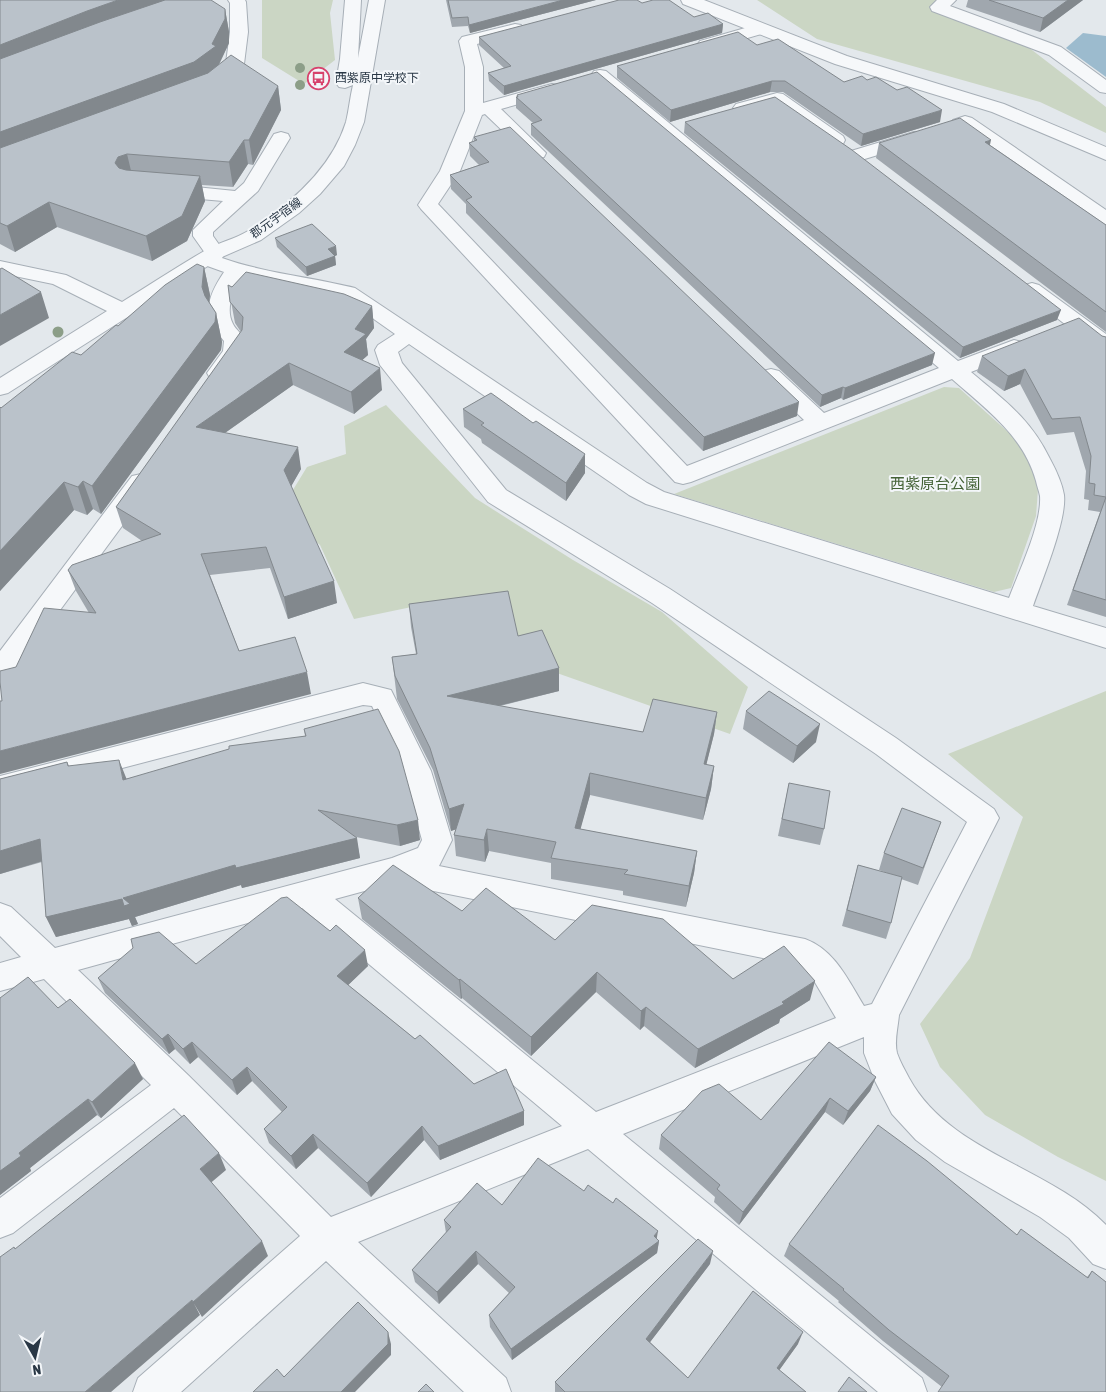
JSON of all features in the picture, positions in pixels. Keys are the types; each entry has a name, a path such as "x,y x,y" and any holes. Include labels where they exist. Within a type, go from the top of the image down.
{"street":[{"path":"198,95 206,92 221,81 235,64 238,32 238,2 236,0"},
{"path":"339,111 349,59 353,0"},
{"name":"郡元宇宿線","path":"0,388 210,256 254,236 292,209 313,190 334,166 346,145 355,122 378,0"},
{"path":"689,0 842,60 998,108 1106,154"},
{"path":"948,0 938,7 1055,50 1106,88"},
{"path":"528,26 468,41 481,109 450,171 428,205 683,476 1030,341"},
{"path":"691,49 760,29"},
{"path":"481,109 593,77 677,128 1014,421 1031,444 1045,472 1052,496 1048,526 1018,611"},
{"path":"722,114 777,98 873,167"},
{"path":"481,109 553,169"},
{"path":"858,155 965,122 1106,219"},
{"path":"281,138 270,160 251,187 203,230 203,236 210,256 237,270 348,292 638,490 655,498 1106,638"},
{"name":"郡元宇宿線","path":"210,256 234,232 276,202 305,172"},
{"path":"152,189 240,197"},
{"path":"0,266 59,279 123,311"},
{"path":"206,389 234,351 235,340 222,323 219,307 228,281 237,270"},
{"path":"1014,275 1067,327 1106,346"},
{"path":"152,1392 326,1237 870,1019 984,818 886,746 661,596 497,496 391,365 386,350 409,334"},
{"path":"756,361 821,423"},
{"path":"0,671 152,466"},
{"path":"0,788 363,694 382,697 417,771 437,840 429,857 394,870 0,977"},
{"path":"394,870 805,953 824,969 870,1019 894,1089 911,1112 969,1158 1052,1203 1095,1237 1106,1251"},
{"path":"306,893 908,1392"},
{"path":"0,916 51,963 176,1086 326,1237 492,1392"},
{"path":"0,1220 176,1086"}],"green space":[{"path":"262,0 333,0 330,13 335,60 304,84 262,58"},
{"path":"757,0 940,0 938,2 1019,40 1106,107 1106,133 1040,102 817,39"},
{"name":"西紫原台公園","path":"944,387 959,388 1017,440 1035,474 1038,489 1036,516 1011,588 994,592 674,494"},
{"path":"386,405 475,498 573,560 662,612 748,687 730,734 537,666 450,599 354,619 320,545 280,511 307,467 346,454 344,426"},
{"path":"1106,691 1106,1181 1058,1157 985,1115 940,1067 920,1024 970,958 1023,817 948,754"}],"water":[{"path":"1083,33 1106,36 1106,77 1066,48"}],"building":[{"path":"0,0 118,0 0,45"},
{"path":"165,0 211,0 225,9 225,19 212,44 216,46 194,62 0,132 0,59"},
{"path":"448,0 563,0 469,25 468,17 452,18"},
{"path":"619,0 637,0 642,3 653,0 669,0 694,17 708,13 723,24 504,86 488,73 511,66 479,37"},
{"path":"989,0 1068,0 1043,18"},
{"path":"738,32 757,45 778,39 844,82 862,76 867,80 876,77 897,90 907,87 942,110 863,134 785,81 772,81 671,110 617,66"},
{"path":"231,55 278,86 249,140 244,140 229,162 127,154 118,157 115,163 119,168 126,170 200,176 182,216 146,236 49,202 7,226 0,223 0,148 208,73"},
{"path":"597,72 935,353 822,395 531,124 542,120 516,97 518,97 517,95"},
{"path":"775,97 852,150 1061,310 963,347 685,122"},
{"path":"960,118 991,140 985,142 1106,225 1106,312 879,143"},
{"path":"510,127 799,402 704,437 466,200 472,197 450,175 489,162 469,143 477,140 474,137"},
{"path":"312,224 336,246 328,249 335,256 306,267 275,238"},
{"path":"197,264 204,267 202,287 205,296 216,313 215,322 92,486 83,481 78,487 64,482 0,551 0,407 72,352 81,355 165,285"},
{"path":"2,268 41,292 0,315 0,269"},
{"path":"246,272 344,294 372,306 355,329 366,334 344,352 380,368 351,392 289,363 196,427 298,447 284,470 334,581 284,597 266,547 201,554 239,651 295,637 307,672 0,751 0,701 2,701 0,671 16,667 44,608 96,613 68,570 72,565 161,534 116,507 242,330 243,317 230,302 228,285 232,287"},
{"path":"1079,318 1106,337 1106,497 1094,495 1095,484 1089,483 1091,456 1080,417 1052,419 1025,369 1008,376 982,356"},
{"path":"491,393 533,423 536,421 585,454 566,483 481,425 484,423 463,409"},
{"path":"1106,497 1106,600 1073,590"},
{"path":"508,591 518,636 542,630 559,668 447,696 643,732 653,699 717,712 704,764 714,766 706,798 590,773 575,828 697,851 689,886 624,874 628,870 551,858 556,842 487,829 484,840 454,835 464,804 449,809 430,748 395,676 392,657 417,654 409,604"},
{"path":"769,691 820,724 797,746 746,711"},
{"path":"378,709 399,751 418,820 397,825 318,810 357,838 236,868 235,865 123,898 130,904 124,906 122,899 46,917 40,839 0,851 0,779 67,762 68,766 119,760 123,780 229,749 229,746 306,736 304,729"},
{"path":"789,783 830,791 824,829 782,819"},
{"path":"902,808 941,822 923,868 884,853"},
{"path":"393,865 462,911 486,888 555,940 592,905 663,919 733,979 784,946 815,981 782,1002 784,1004 698,1049 646,1007 641,1011 597,972 531,1037 358,898"},
{"path":"858,865 902,877 891,923 847,910"},
{"path":"287,897 330,931 336,925 365,950 337,976 415,1039 420,1035 474,1084 506,1069 524,1111 438,1146 422,1126 367,1183 313,1134 291,1156 264,1129 287,1107 247,1067 232,1080 192,1042 183,1049 168,1034 162,1039 98,978 133,948 131,939 159,932 196,964 281,898"},
{"path":"28,977 58,1008 70,999 135,1063 92,1102 88,1099 19,1153 21,1156 0,1171 0,998"},
{"path":"829,1042 876,1077 848,1111 830,1098 743,1212 717,1189 720,1185 661,1135 702,1091 719,1084 761,1120"},
{"path":"184,1115 219,1153 200,1169 262,1241 193,1302 192,1300 85,1392 0,1392 0,1257 14,1247 15,1249"},
{"path":"878,1125 927,1161 1017,1235 1021,1229 1088,1278 1092,1271 1106,1282 1106,1392 938,1392 949,1376 889,1330 844,1289 789,1244"},
{"path":"538,1158 584,1191 588,1185 613,1203 616,1198 658,1231 654,1236 659,1241 511,1349 489,1315 515,1287 476,1251 437,1292 412,1270 451,1227 444,1220 477,1183 502,1205"},
{"path":"698,1239 713,1251 646,1339 688,1378 753,1291 803,1332 777,1368 806,1392 565,1392 555,1382"},
{"path":"358,1302 388,1332 388,1344 341,1392 253,1392 277,1369 284,1377"},
{"path":"849,1377 867,1392 838,1392"},
{"path":"426,1384 434,1392 418,1392"}],"place":[{"name":"西紫原中学校下","path":"319,78"}]}
